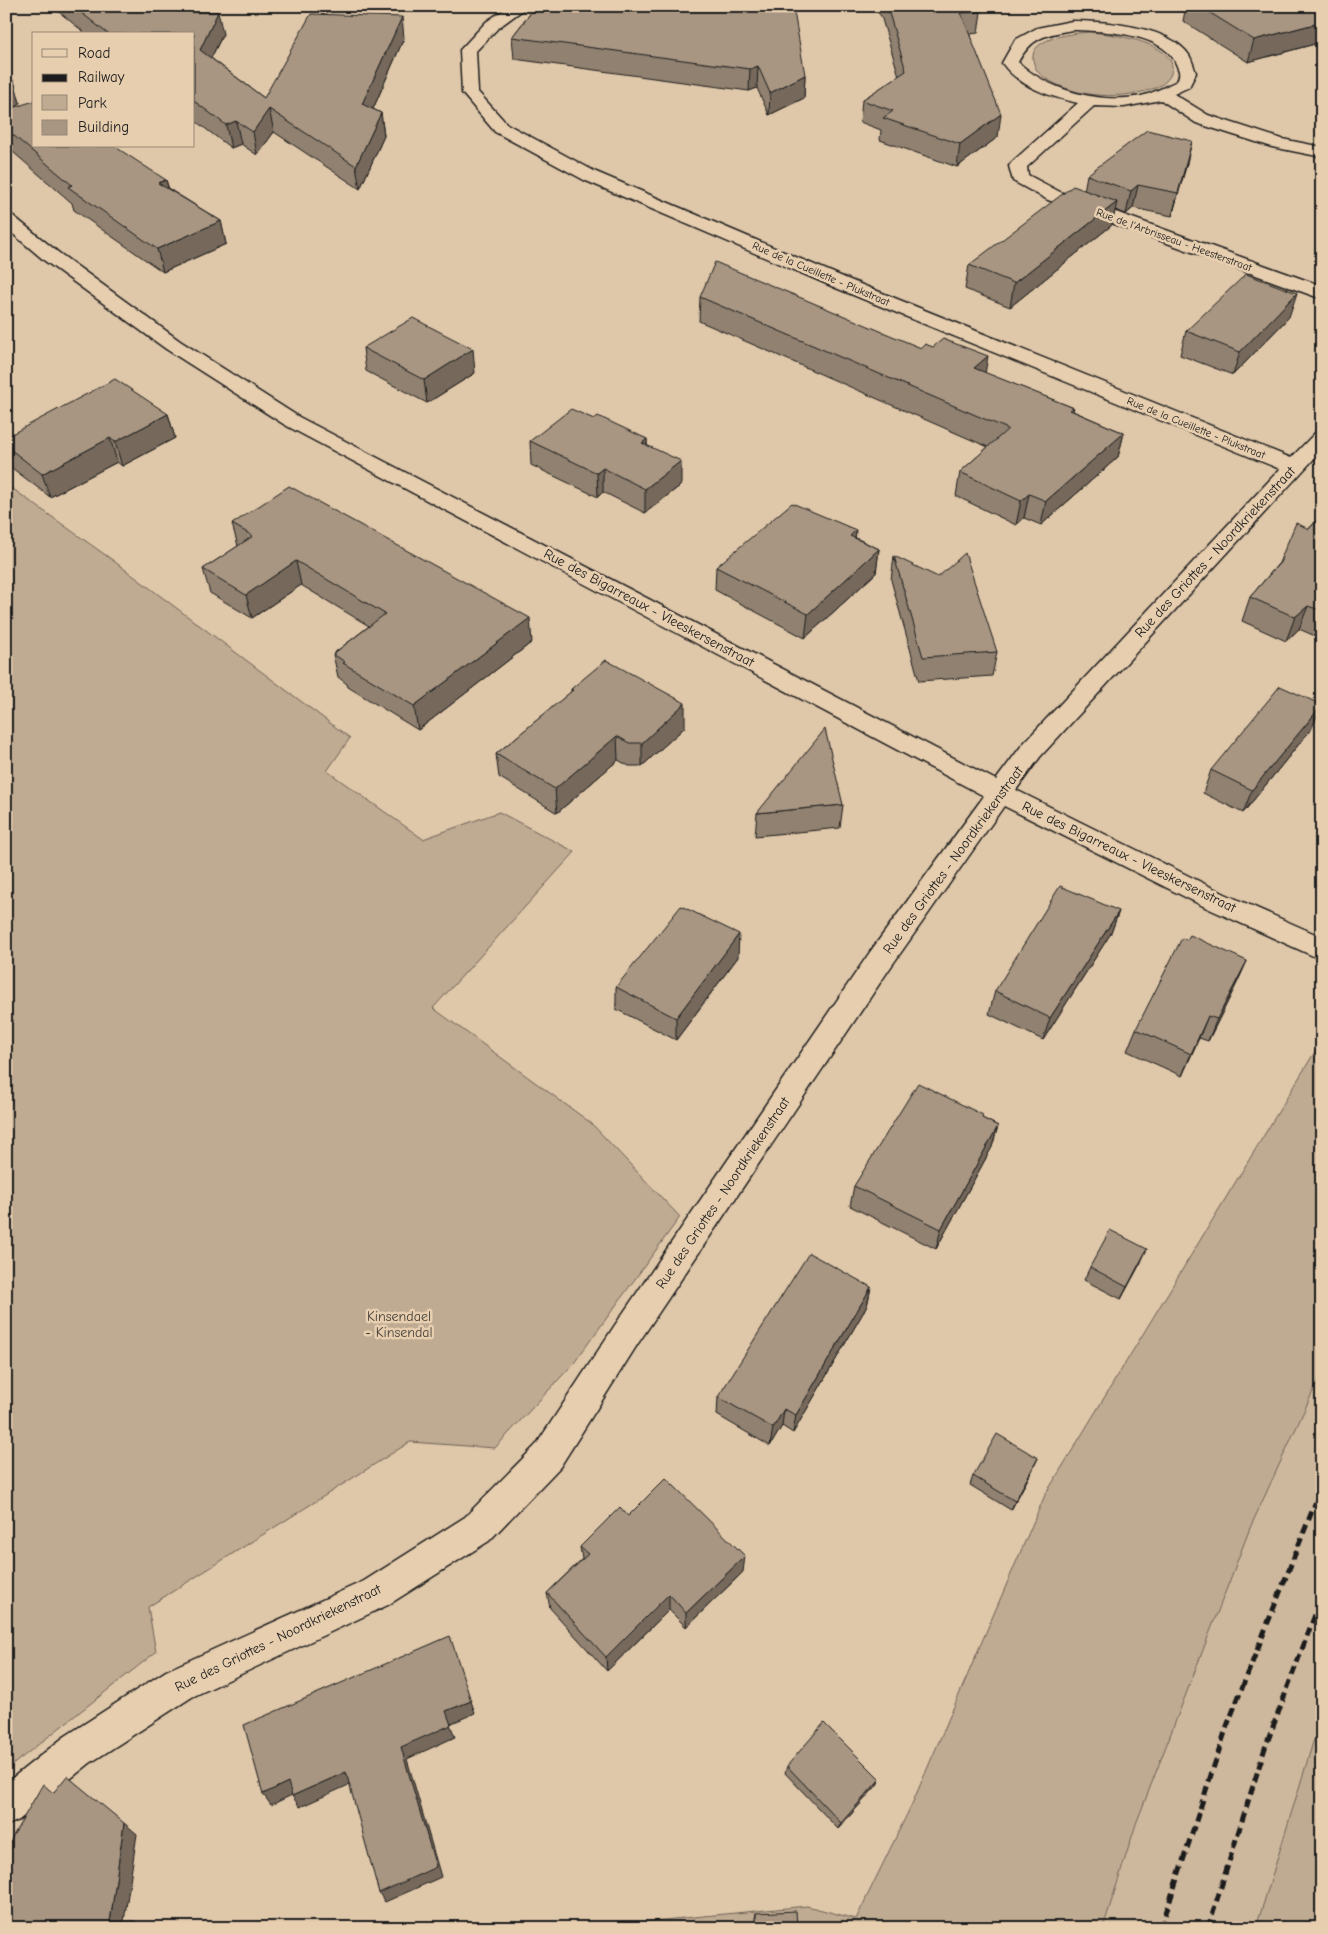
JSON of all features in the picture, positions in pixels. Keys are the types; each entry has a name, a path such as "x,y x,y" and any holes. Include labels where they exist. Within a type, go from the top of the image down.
{"street":[{"name":"Rue de la Cueillette - Plukstraat","path":"520,6 492,25 468,50 470,93 501,128 590,176 843,284 1294,467"},
{"path":"1080,23 1123,26 1149,34 1172,46 1185,60 1188,72 1183,84 1162,94 1140,101 1090,100 1058,93 1037,85 1017,72 1010,63 1012,50 1022,39 1039,30 1080,23"},
{"path":"1162,94 1202,119 1278,143 1322,152"},
{"name":"Rue de l'Arbrisseau - Heesterstraat","path":"1090,100 1078,114 1018,166 1019,177 1054,196 1322,293"},
{"name":"Rue des Bigarreaux - Vleeskersenstraat","path":"6,219 52,257 173,344 292,421 1000,793 1216,901 1322,949"},
{"name":"Rue des Griottes - Noordkriekenstraat","path":"6,1807 77,1750 179,1684 376,1593 478,1529 548,1456 626,1335 880,960 964,840 1031,751 1322,437"}],"shaded area":[{"path":"1322,1372 1322,1715 1256,1928 1103,1928 1136,1824 1250,1528"}],"green space":[{"path":"1089,32 1127,38 1156,48 1167,55 1172,65 1170,76 1164,83 1155,88 1114,96 1078,92 1055,84 1038,72 1033,59 1034,52 1039,46 1046,41 1064,35"},
{"name":"Kinsendael - Kinsendal","path":"6,484 111,559 350,738 327,771 423,839 499,812 575,852 433,1008 591,1123 680,1217 574,1363 495,1448 410,1442 148,1607 156,1652 6,1770"},
{"path":"1322,1040 1322,1372 1250,1528 1136,1824 1103,1928 581,1928 807,1906 856,1919 912,1804 1045,1495"},
{"path":"1322,1715 1322,1928 1256,1928 1318,1726"}],"building":[{"path":"73,6 168,6 176,12 218,12 200,50 264,98 311,14 402,17 362,104 381,113 356,166 269,109 253,132 236,121 226,125 195,102 195,32 106,32"},
{"path":"536,6 793,6 805,75 770,93 758,66 750,69 512,37"},
{"path":"887,6 979,6 981,12 961,13 1001,114 960,144 883,118 893,111 862,100 906,71"},
{"path":"1199,6 1322,6 1322,22 1254,40"},
{"path":"6,74 14,81 6,89"},
{"path":"32,102 32,148 117,148 166,180 158,183 221,221 157,249 68,187 72,185 6,129 6,110"},
{"path":"1147,130 1192,141 1178,193 1138,185 1131,191 1087,175"},
{"path":"1073,186 1117,202 1014,283 969,265"},
{"path":"715,262 921,348 925,344 933,347 943,339 988,356 974,368 1074,408 1070,410 1124,433 1046,501 1029,494 1021,501 960,472 1008,429 700,297"},
{"path":"1246,274 1297,293 1240,352 1186,331"},
{"path":"413,318 473,349 424,380 363,348"},
{"path":"115,379 168,414 115,442 110,438 42,474 6,446 6,437"},
{"path":"571,409 594,419 598,416 647,439 642,443 681,461 645,489 603,468 597,473 530,441"},
{"path":"289,486 530,618 414,706 343,663 345,662 333,654 385,614 296,561 246,595 203,569 253,536 232,524"},
{"path":"792,503 856,530 850,536 879,549 808,614 716,567"},
{"path":"1322,515 1322,611 1308,606 1295,617 1250,597 1283,559 1281,558 1296,523 1309,529"},
{"path":"965,553 997,652 923,657 894,556 938,577"},
{"path":"606,660 685,703 642,743 629,743 617,736 555,789 496,754 573,690 571,689"},
{"path":"1280,686 1322,705 1252,790 1211,770"},
{"path":"825,729 843,805 757,813"},
{"path":"1060,886 1119,911 1050,1018 995,991"},
{"path":"681,906 739,934 676,1018 616,987"},
{"path":"1190,935 1247,961 1217,1019 1208,1016 1191,1054 1136,1029 1182,938 1187,940"},
{"path":"918,1083 983,1115 982,1118 998,1126 941,1229 854,1186"},
{"path":"1110,1230 1147,1249 1127,1287 1090,1267"},
{"path":"809,1253 871,1287 796,1415 784,1409 773,1428 718,1397"},
{"path":"997,1434 1038,1458 1015,1501 973,1476"},
{"path":"666,1478 745,1556 686,1613 669,1594 606,1657 547,1593 588,1554 580,1547 620,1507 628,1516"},
{"path":"450,1636 471,1701 446,1711 451,1725 401,1747 436,1867 379,1893 346,1772 292,1796 288,1782 263,1794 244,1725"},
{"path":"824,1723 880,1779 841,1823 787,1766"},
{"path":"67,1776 124,1823 110,1922 134,1921 133,1928 6,1928 6,1848 43,1784 53,1793"},
{"path":"796,1911 797,1928 756,1928 756,1913"}],"railway":[{"path":"1161,1928 1227,1726 1322,1486"},
{"path":"1208,1928 1265,1748 1322,1596"}]}
